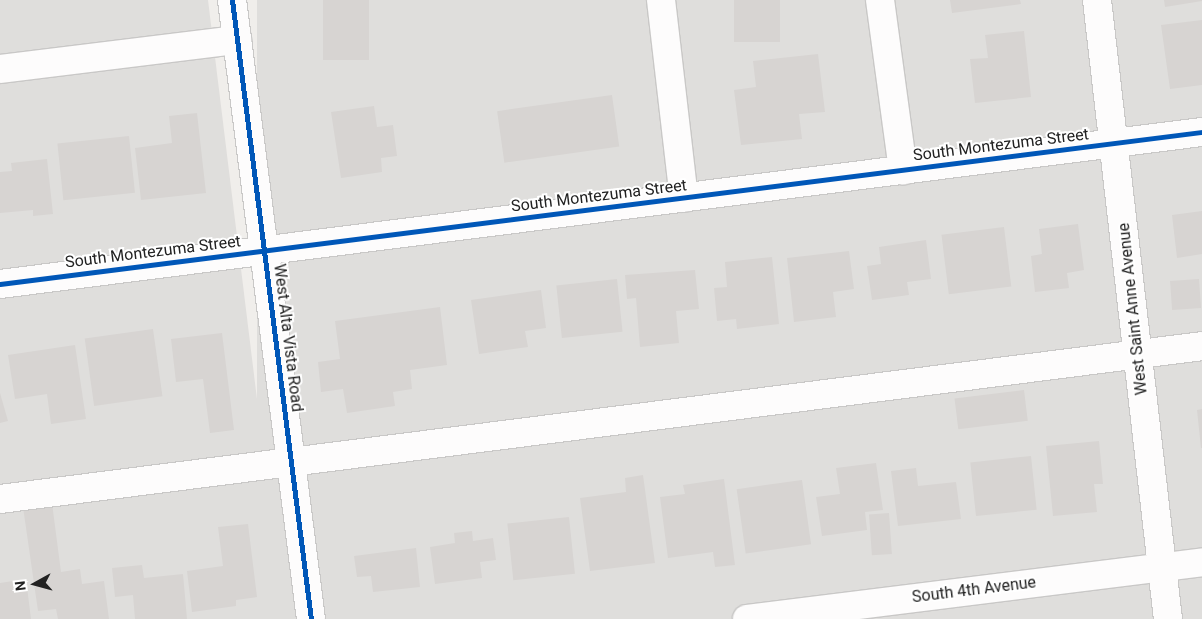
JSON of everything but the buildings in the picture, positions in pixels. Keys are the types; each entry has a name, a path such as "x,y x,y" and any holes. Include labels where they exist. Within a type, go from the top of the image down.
{"street":[{"name":"West Alta Vista Road","path":"232,0 311,619"},
{"path":"661,0 684,198"},
{"path":"880,0 903,170"},
{"name":"West Saint Anne Avenue","path":"1097,0 1115,143 1168,619"},
{"path":"0,69 237,40"},
{"name":"South Montezuma Street","path":"0,284 1202,132"},
{"path":"0,499 1202,346"},
{"name":"South 4th Avenue","path":"747,619 1202,562"}],"shaded area":[{"path":"0,0 208,0 284,619 0,619"},
{"path":"257,0 1202,0 1202,619 257,619"}],"cycle path":[{"path":"232,0 311,619"},
{"path":"0,284 1202,132"}]}
